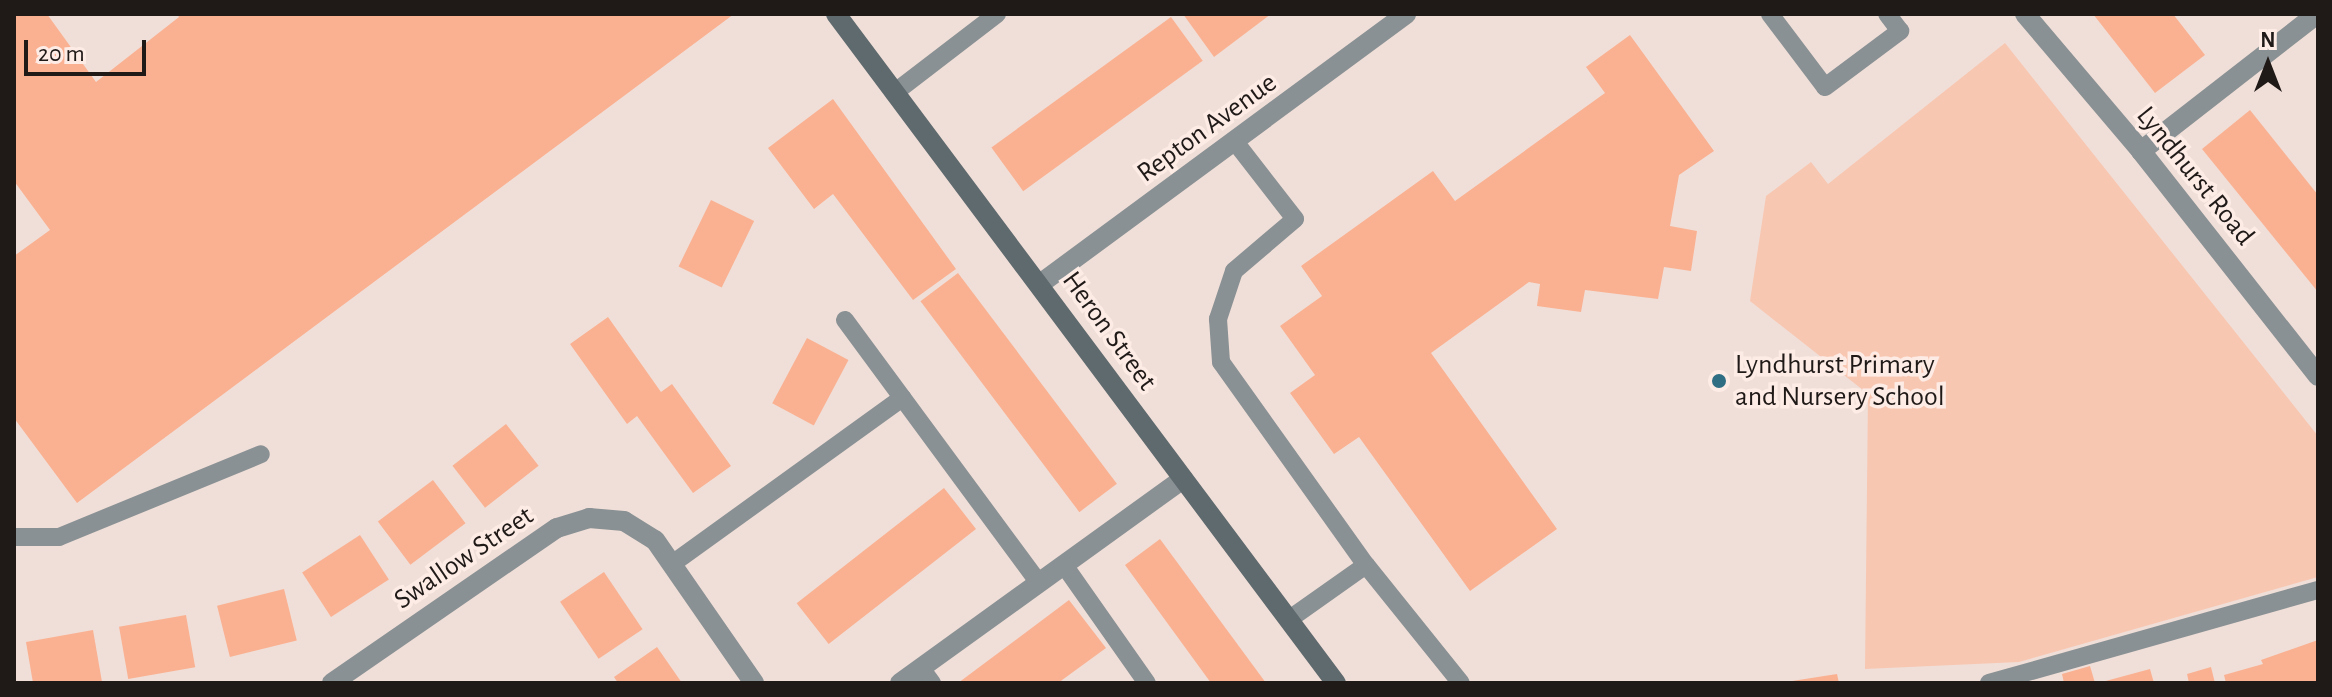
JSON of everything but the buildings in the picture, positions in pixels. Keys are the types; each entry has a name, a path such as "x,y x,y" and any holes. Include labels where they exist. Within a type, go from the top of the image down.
{"street":[{"name":"Heron Street","path":"836,14 1183,479 1291,618 1336,683"},
{"name":"Repton Avenue","path":"1040,284 1236,143 1406,14"},
{"name":"Lyndhurst Road","path":"2025,14 2141,151 2318,376"},
{"path":"2141,151 2317,14"},
{"path":"900,683 926,676 1039,583 1183,479"},
{"name":"Swallow Street","path":"332,683 557,528 589,518 624,521 655,540 754,683"}],"lane":[{"path":"894,93 997,14"},
{"path":"1770,14 1825,87 1900,31 1887,14"},
{"path":"1236,143 1295,219 1234,271 1218,319 1221,362 1366,565 1461,683"},
{"path":"845,320 1039,583"},
{"path":"672,564 902,398"},
{"path":"17,532 59,537 261,454"},
{"path":"1064,565 1147,683"},
{"path":"1291,618 1366,565"},
{"path":"1989,683 2318,590"}],"shaded area":[{"path":"2005,43 2318,436 2318,577 2019,662 1865,669 1868,394 1750,301 1766,196 1811,162 1828,184"}],"place":[{"name":"Lyndhurst Primary and Nursery School","path":"1719,381"}]}
